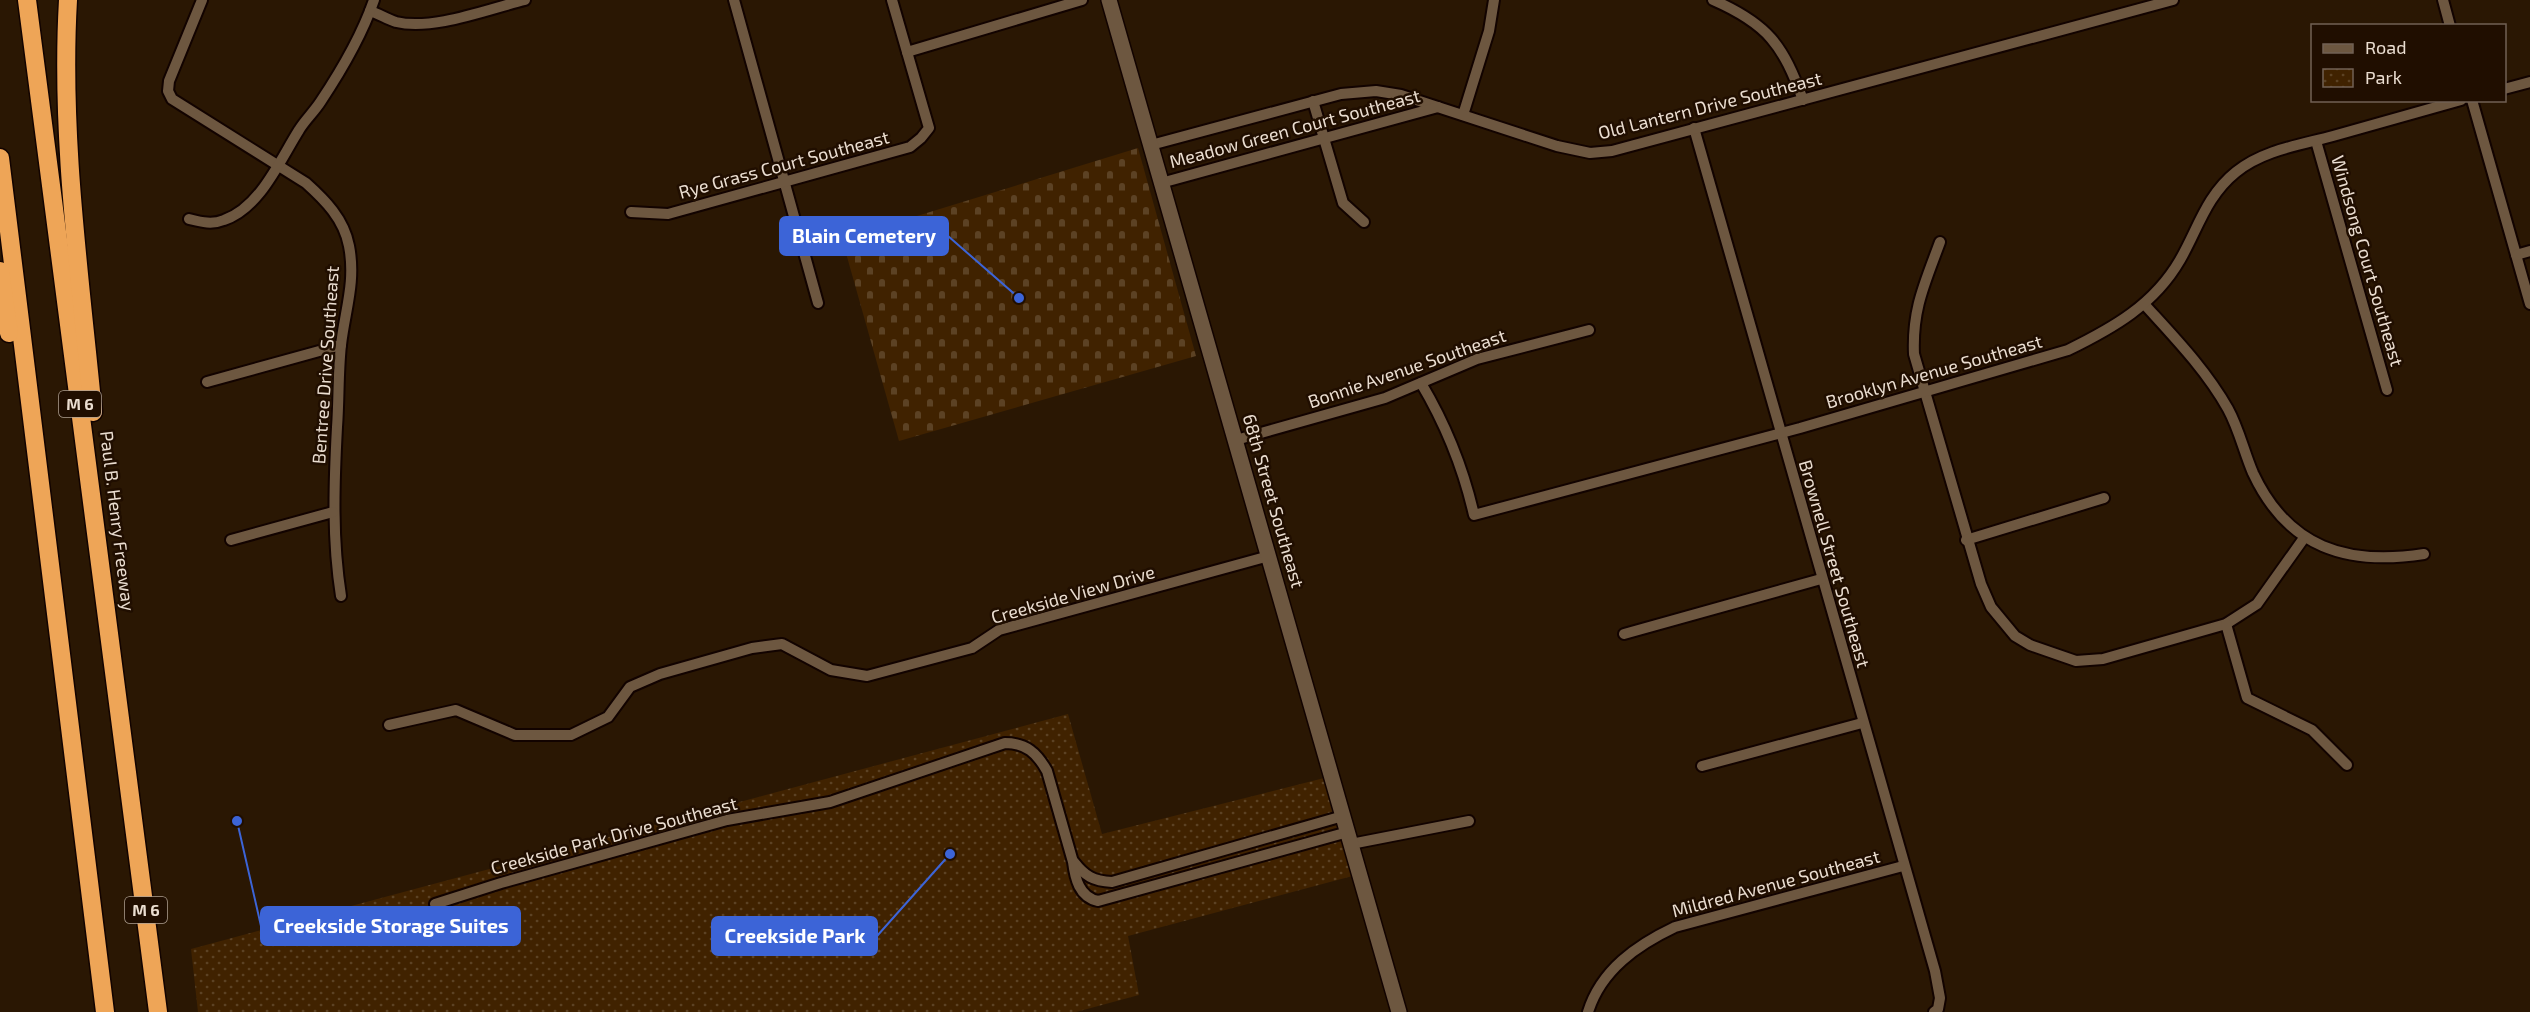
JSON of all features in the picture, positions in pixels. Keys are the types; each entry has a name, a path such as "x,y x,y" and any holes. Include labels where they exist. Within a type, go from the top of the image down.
{"highway":[{"name":"Paul B. Henry Freeway","path":"27,0 158,1012"},
{"path":"68,0 66,69 69,157 133,807"},
{"path":"0,158 105,1012"},
{"path":"0,271 67,711"}],"main road":[{"name":"68th Street Southeast","path":"1109,0 1399,1012"}],"street":[{"name":"Bentree Drive Southeast","path":"202,0 170,81 168,91 172,99 306,183 337,216 348,243 353,274 341,345 333,512 335,556 341,596"},
{"path":"189,219 208,223 226,220 249,204 263,190 300,128 321,102 372,5 396,22 417,24 450,19 525,0"},
{"path":"734,0 818,303"},
{"path":"892,0 907,52 1082,0"},
{"path":"1463,116 1489,31 1494,0"},
{"path":"1713,0 1733,9 1768,33 1790,64 1803,100"},
{"name":"Old Lantern Drive Southeast","path":"1151,145 1341,94 1376,91 1401,95 1557,146 1590,153 1612,151 2173,0"},
{"path":"2443,0 2449,24"},
{"name":"Rye Grass Court Southeast","path":"631,212 668,214 910,147 929,128 907,52"},
{"path":"2506,89 2530,82"},
{"path":"1313,101 1343,203 1364,222"},
{"name":"Brooklyn Avenue Southeast","path":"1421,383 1451,439 1461,465 1474,515 1925,393 2068,350 2109,330 2145,305 2164,284 2180,260 2206,207 2218,189 2236,172 2256,159 2288,147 2454,102"},
{"path":"2473,102 2530,304"},
{"name":"Meadow Green Court Southeast","path":"1161,183 1438,107"},
{"name":"Brownell Street Southeast","path":"1694,128 1862,723 1935,971 1940,998 1936,1010"},
{"name":"Windsong Court Southeast","path":"2316,141 2387,390"},
{"path":"1940,242 1920,294 1913,326 1914,354 1966,540 1990,607 2014,636 2030,645 2076,661 2103,659 2226,624 2257,604 2304,538"},
{"path":"2516,255 2530,251"},
{"path":"2145,305 2207,374 2229,411 2254,474 2265,493 2286,521 2304,538 2359,558 2391,559 2424,554"},
{"name":"Bonnie Avenue Southeast","path":"1236,440 1349,410 1477,359 1589,330"},
{"path":"207,382 341,345"},
{"path":"1966,540 2104,498"},
{"path":"231,540 333,512"},
{"name":"Creekside View Drive","path":"389,725 456,710 515,735 571,735 608,717 630,687 660,674 752,648 782,644 831,670 867,676 972,648 999,630 1269,556"},
{"path":"1624,634 1821,579"},
{"path":"2226,624 2247,698 2312,730 2347,765"},
{"path":"1702,766 1862,723"},
{"name":"Creekside Park Drive Southeast","path":"435,904 501,883 726,820 830,802 1005,743 1018,743 1029,748 1041,759 1047,771 1078,886 1092,899 1098,900 1349,838"},
{"path":"1073,862 1084,874 1096,881 1112,882 1343,816"},
{"path":"1349,838 1468,821"},
{"name":"Mildred Avenue Southeast","path":"1588,1012 1593,996 1620,962 1647,940 1675,927 1903,866"}],"green space":[{"path":"1138,148 1196,356 899,441 842,239"},
{"path":"1068,714 1102,834 1332,776 1360,874 1128,936 1139,995 1076,1012 198,1012 191,949"}],"place":[{"name":"Blain Cemetery","path":"1019,298"},
{"name":"Creekside Storage Suites","path":"237,821"},
{"name":"Creekside Park","path":"950,854"}]}
